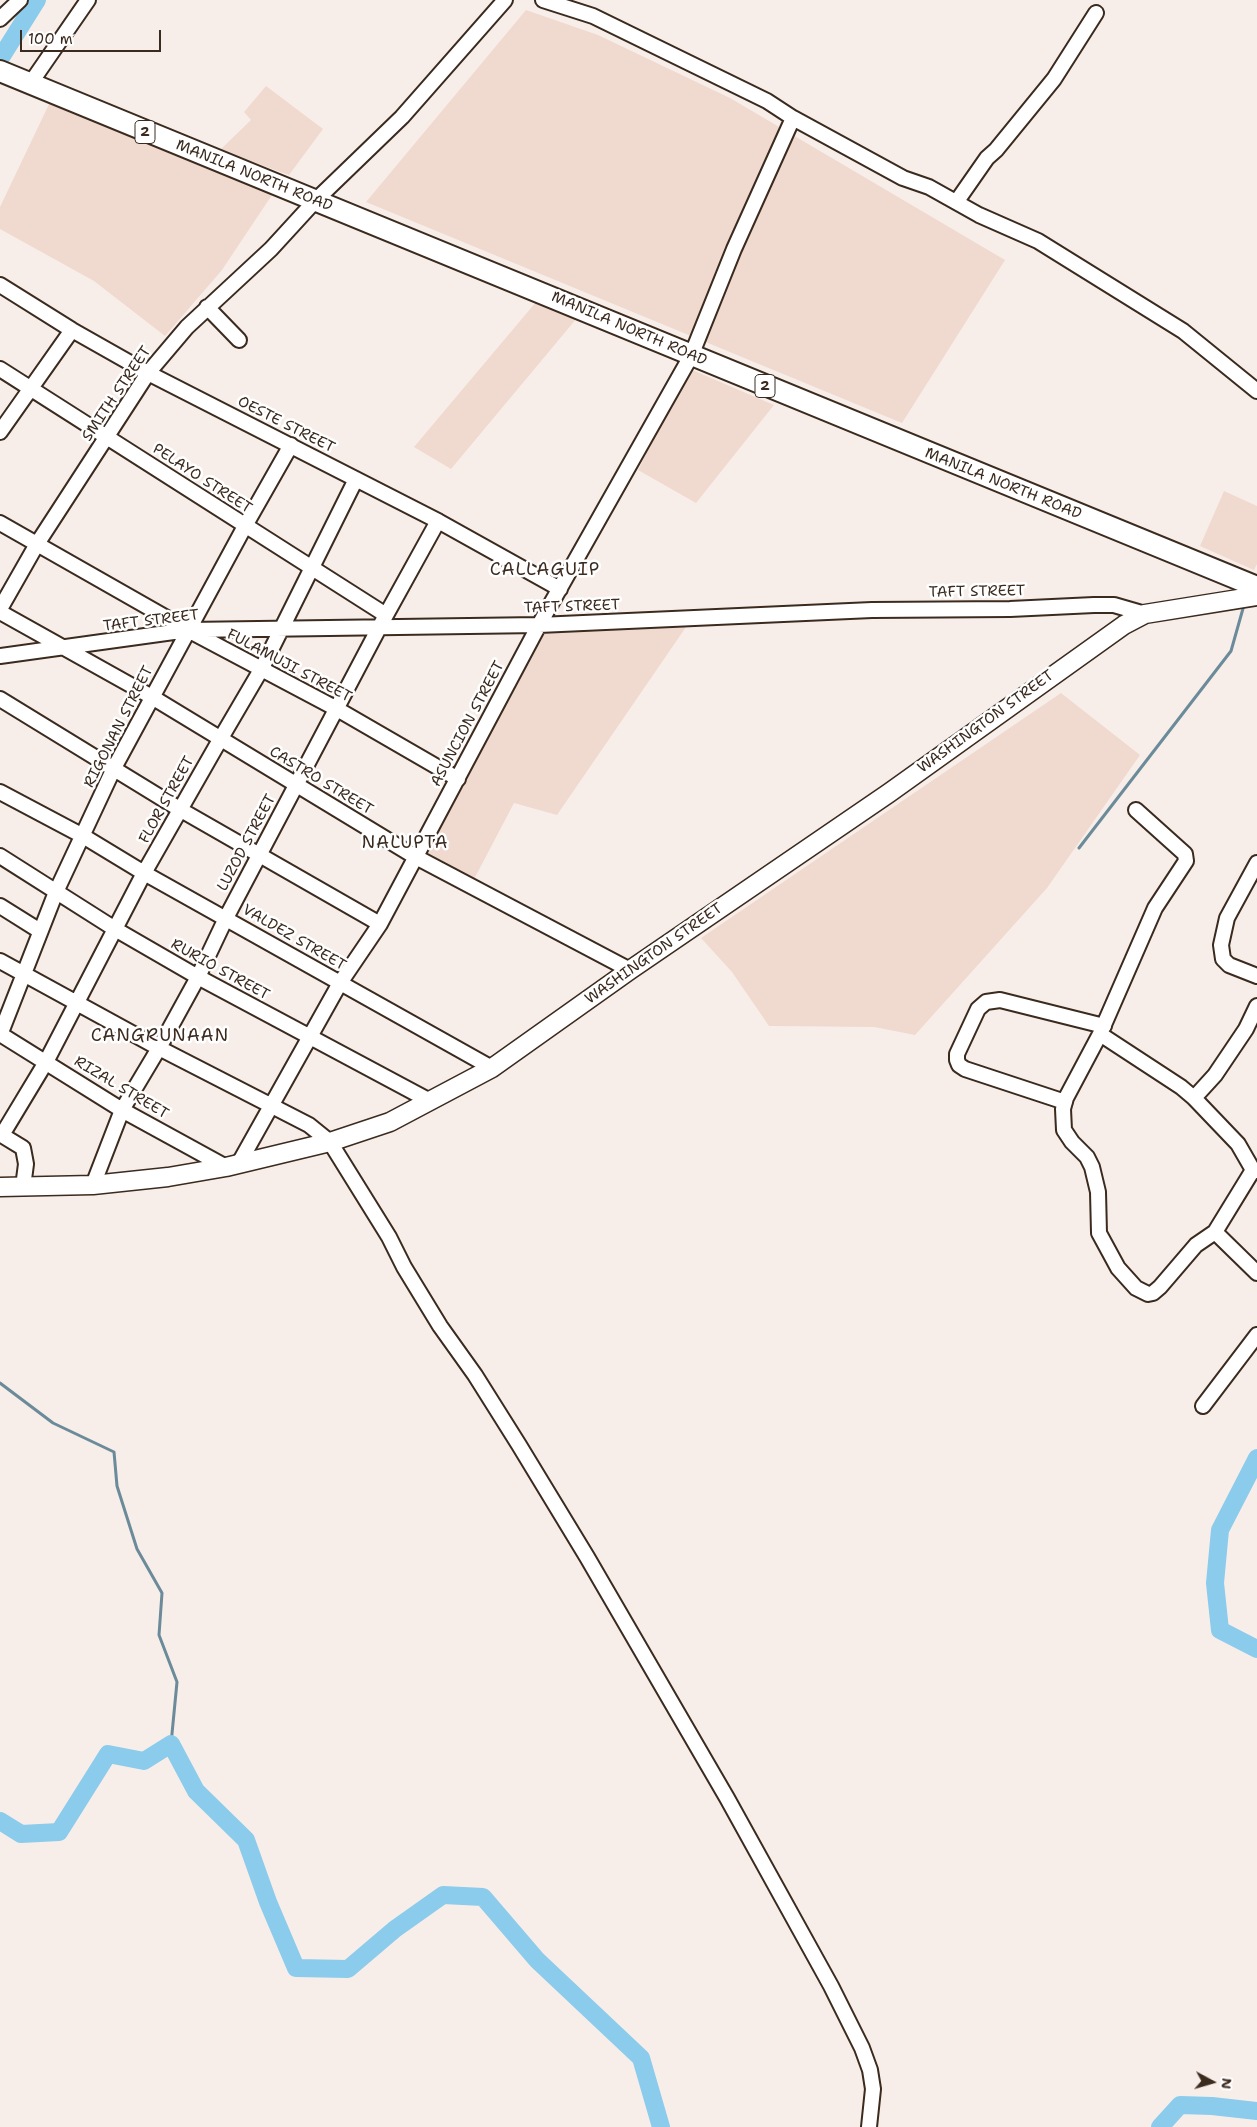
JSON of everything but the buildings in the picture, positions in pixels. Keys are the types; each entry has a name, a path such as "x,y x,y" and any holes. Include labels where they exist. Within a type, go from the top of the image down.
{"highway":[{"name":"MANILA NORTH ROAD","path":"16,78 570,304 691,356 1257,588"}],"main road":[{"name":"WASHINGTON STREET","path":"0,1187 93,1185 168,1177 232,1166 330,1142 390,1122 492,1068 630,970 889,793 1102,638 1145,614 1257,596"}],"street":[{"path":"0,18 20,0"},
{"path":"16,78 88,0"},
{"name":"SMITH STREET","path":"0,611 37,544 148,373 187,327 271,249 314,201 402,117 505,0"},
{"path":"543,0 593,16 767,101 793,118 903,178 930,187 994,223 1038,241 1183,331 1257,391"},
{"path":"957,201 987,158 996,150 1054,79 1096,13"},
{"name":"ASUNCION STREET","path":"232,1166 270,1105 340,983 380,924 414,856 458,779 539,625 691,356 734,248 793,118"},
{"name":"OESTE STREET","path":"0,285 72,330 148,373 438,521 560,589"},
{"path":"207,307 239,340"},
{"path":"0,432 72,330"},
{"name":"PELAYO STREET","path":"0,369 245,526 313,567 383,621"},
{"name":"RIGONAN STREET","path":"0,1035 25,976 40,931 56,892 114,768 291,445"},
{"name":"FLOR STREET","path":"1,1135 46,1062 144,873 262,668 356,479"},
{"name":"LUZOD STREET","path":"93,1185 122,1110 198,978 226,918 438,521"},
{"name":"FULAMUJI STREET","path":"0,523 188,630 337,709 458,779"},
{"name":"TAFT STREET","path":"0,656 188,630 280,630 383,621 539,625 872,610 1010,609 1094,605 1114,605 1145,614"},
{"name":"CASTRO STREET","path":"0,611 152,697 414,856 630,970"},
{"path":"0,699 181,810 380,924"},
{"name":"VALDEZ STREET","path":"0,792 83,836 144,873 492,1068"},
{"path":"1065,1102 965,1069 959,1065 957,1054 978,1008 986,1002 1000,1000 1102,1030 1194,1098 1238,1144 1255,1170 1215,1232 1196,1245 1153,1292 1148,1294 1136,1288 1118,1268 1099,1233 1098,1192 1092,1166 1064,1130 1063,1109 1102,1030 1156,908 1186,861 1185,854 1136,810"},
{"name":"RURIO STREET","path":"0,856 115,929 198,978 430,1102"},
{"path":"1257,863 1227,918 1221,944 1223,959 1229,965 1257,976"},
{"path":"0,906 40,931"},
{"path":"0,961 159,1048 309,1125 330,1142 440,1326 475,1375 587,1557 832,1986 862,2048 870,2070 873,2089 870,2127"},
{"path":"1194,1098 1216,1075 1246,1029 1257,1006"},
{"name":"RIZAL STREET","path":"0,1035 122,1110 232,1166"},
{"path":"1,1135 23,1148 26,1164 23,1187"},
{"path":"1215,1232 1257,1273"},
{"path":"1203,1406 1257,1335"}],"shaded area":[{"path":"526,10 598,35 730,98 1005,260 902,423 366,202"},
{"path":"266,86 323,129 289,175 220,150 251,120 244,112"},
{"path":"51,100 274,192 222,270 165,336 94,281 0,229 0,207"},
{"path":"536,302 577,318 451,469 414,447"},
{"path":"690,369 774,405 696,503 638,470"},
{"path":"1224,491 1257,506 1257,564 1254,570 1200,546"},
{"path":"686,627 557,815 514,803 472,883 424,855 544,630"},
{"path":"1061,693 1140,755 1047,888 915,1035 874,1027 769,1026 732,972 701,938"}],"waterway":[{"path":"0,59 37,0"},
{"path":"1079,848 1231,651 1244,605"},
{"path":"0,1383 53,1423 114,1452 117,1486 137,1549 162,1593 159,1635 177,1682 171,1744"},
{"path":"1257,1458 1220,1530 1215,1583 1220,1630 1257,1649"},
{"path":"0,1821 21,1834 59,1832 108,1754 144,1761 171,1744 196,1791 246,1840 268,1902 296,1968 348,1969 395,1929 443,1895 483,1897 537,1960 641,2058 661,2127"},
{"path":"1160,2127 1180,2105 1257,2111"}],"district":[{"name":"CALLAGUIP","path":"545,570"},
{"name":"NALUPTA","path":"405,843"},
{"name":"CANGRUNAAN","path":"160,1036"}]}
